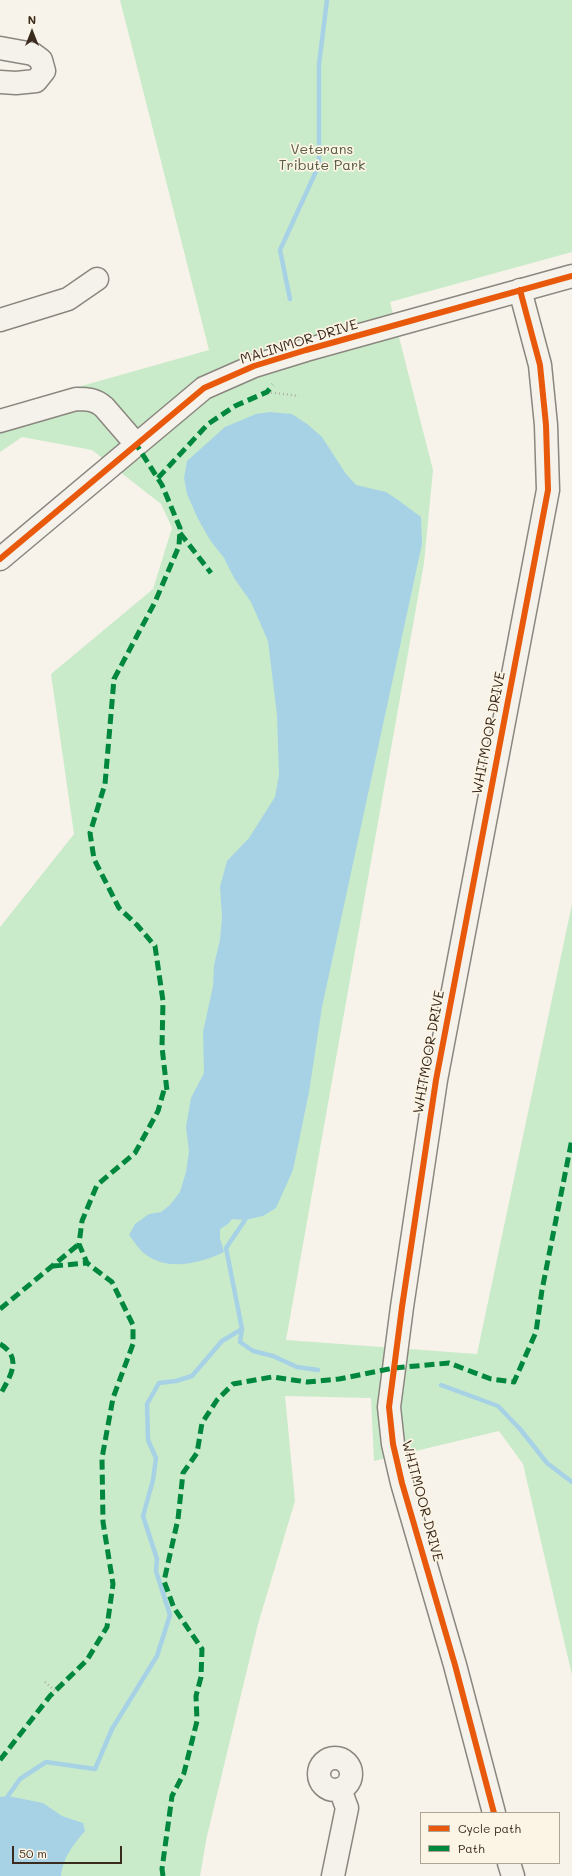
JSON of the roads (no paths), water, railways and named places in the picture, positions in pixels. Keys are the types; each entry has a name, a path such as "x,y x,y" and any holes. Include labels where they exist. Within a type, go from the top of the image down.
{"street":[{"path":"0,48 33,54 41,60 44,71 36,81 16,83 0,82"},
{"name":"MALINMOR DRIVE","path":"0,559 204,388 254,366 572,276"},
{"path":"0,320 68,299 97,279"},
{"name":"WHITMOOR DRIVE","path":"494,1812 454,1665 402,1483 393,1444 389,1406 402,1307 436,1080 548,490 546,425 540,365 520,290"},
{"path":"0,421 76,399 89,399 98,402 104,407 136,444"},
{"path":"333,1876 347,1808 340,1789"},
{"path":"509,1864 513,1876"}],"water":[{"path":"270,412 292,414 307,424 322,437 346,474 356,485 386,492 421,517 422,544 322,1007 309,1092 293,1170 276,1208 263,1216 245,1220 232,1219 228,1224 220,1229 220,1238 224,1252 195,1262 184,1264 164,1263 154,1260 145,1254 129,1235 135,1224 149,1214 161,1212 170,1205 180,1192 186,1172 189,1151 186,1127 191,1098 204,1073 203,1032 213,986 214,965 220,940 222,917 220,887 227,861 249,838 275,797 279,775 277,715 268,641 251,602 234,578 224,558 210,540 198,519 187,494 184,478 187,461 225,427 256,414"},
{"path":"8,1796 43,1803 62,1816 83,1823 85,1831 66,1857 61,1876 0,1876 0,1797"}],"waterway":[{"path":"290,299 280,250 319,165 319,64 327,0"},
{"path":"245,1220 226,1248 242,1329 240,1342 253,1351 273,1356 297,1367 318,1370"},
{"path":"8,1796 20,1779 46,1762 95,1769 112,1729 157,1656 170,1615 156,1571 157,1559 143,1516 153,1480 156,1458 148,1440 147,1404 159,1383 176,1381 192,1376 222,1341 242,1329"},
{"path":"441,1385 498,1406 520,1429 547,1463 572,1482"}],"park label":[{"name":"Veterans Tribute Park","path":"322,158"}]}
